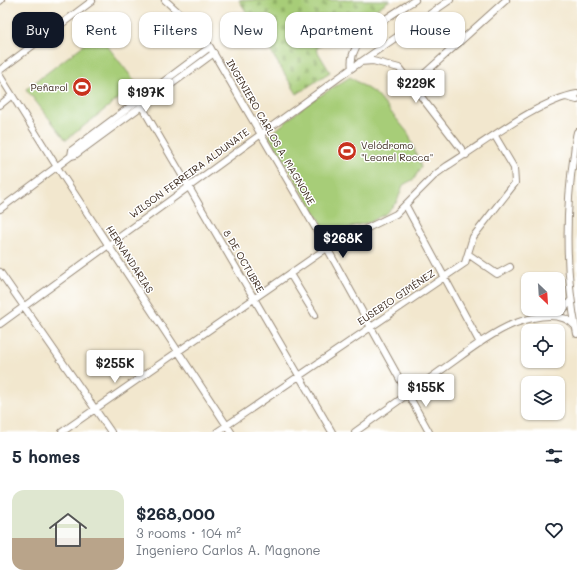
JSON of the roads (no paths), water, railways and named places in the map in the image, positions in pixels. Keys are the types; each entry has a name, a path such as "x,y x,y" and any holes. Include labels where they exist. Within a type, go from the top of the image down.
{"street":[{"name":"INGENIERO CARLOS A. MAGNONE","path":"165,0 199,31 212,50 327,248 429,432"},
{"path":"352,68 350,60 355,49 368,31 415,0"},
{"name":"WILSON FERREIRA ALDUNATE","path":"0,324 188,186 359,63 450,0"},
{"path":"412,84 506,0"},
{"path":"0,70 92,1"},
{"path":"0,209 71,156 72,150 140,103 212,50"},
{"path":"359,63 373,61 399,68 466,155"},
{"name":"HERNANDARIAS","path":"0,76 11,96 57,167 231,432"},
{"path":"0,105 11,96"},
{"path":"62,432 327,248 389,219 406,206 436,174 529,114 565,96 577,99"},
{"name":"8 DE OCTUBRE","path":"140,103 332,432"},
{"path":"577,132 569,184 567,228 571,300 577,334"},
{"name":"EUSEBIO GIMÉNEZ","path":"217,432 465,263 471,243 478,231 515,183 514,168 495,136"},
{"path":"574,154 577,144"},
{"path":"406,206 480,343"},
{"path":"468,254 497,274 510,267"},
{"path":"0,272 111,432"},
{"path":"290,274 315,315"},
{"path":"565,308 571,300"},
{"path":"355,432 480,343 513,324 552,316 565,318 575,326"}],"place":[{"name":"Peñarol","path":"82,87"},
{"name":"Velódromo \"Leonel Rocca\"","path":"347,151"}]}
